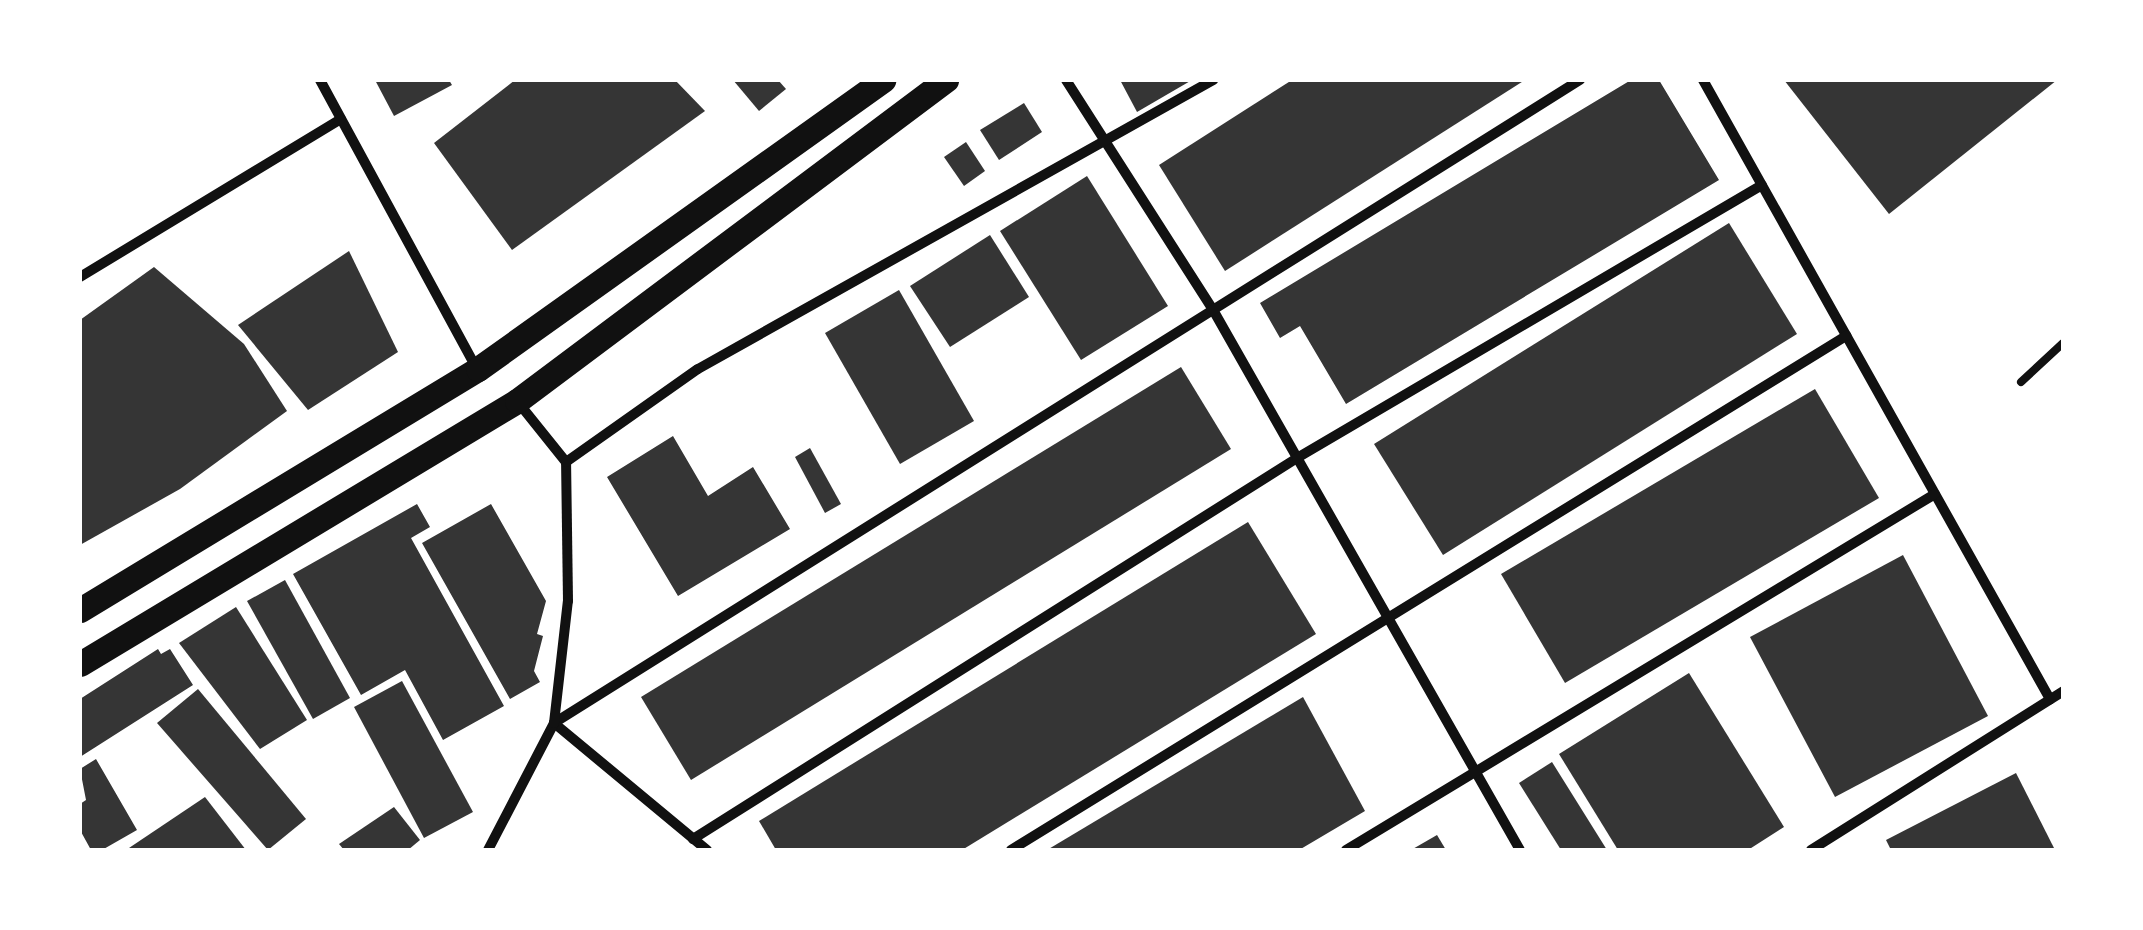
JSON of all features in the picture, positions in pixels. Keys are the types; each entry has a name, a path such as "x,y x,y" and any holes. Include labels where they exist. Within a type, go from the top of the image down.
{"main road":[{"path":"80,610 478,370 883,80"},
{"path":"80,664 516,401 946,80"}],"street":[{"path":"320,80 478,370"},
{"path":"1066,80 1212,308 1520,850"},
{"path":"566,462 698,370 1213,80"},
{"path":"554,723 1580,80"},
{"path":"1703,80 2050,699"},
{"path":"80,277 341,119"},
{"path":"694,839 1297,458 1762,185"},
{"path":"1011,850 1386,615 1846,336"},
{"path":"488,850 554,723 568,601 566,462 516,401"},
{"path":"1346,850 1474,768 1935,494"},
{"path":"1811,850 2063,691"},
{"path":"554,723 707,850"}],"lane":[{"path":"2021,382 2063,344"}],"building":[{"path":"375,80 449,80 452,85 394,116"},
{"path":"515,80 675,80 705,111 512,250 434,143"},
{"path":"733,80 778,80 786,89 759,111"},
{"path":"1120,80 1192,80 1137,112"},
{"path":"1292,80 1525,80 1225,271 1159,165"},
{"path":"1631,80 1659,80 1719,180 1346,404 1300,326 1280,338 1260,303"},
{"path":"1784,80 2057,80 1889,214"},
{"path":"1024,103 1042,132 999,160 980,130"},
{"path":"966,142 985,171 964,186 944,157"},
{"path":"1087,176 1168,306 1081,360 1000,231"},
{"path":"1729,223 1797,334 1443,555 1374,444"},
{"path":"990,235 1029,297 950,347 910,286"},
{"path":"349,251 398,352 308,410 238,325"},
{"path":"154,267 244,344 287,411 180,489 80,545 80,320"},
{"path":"899,290 974,421 900,464 825,333"},
{"path":"1181,367 1231,449 691,780 641,697"},
{"path":"1815,389 1879,498 1565,683 1501,574"},
{"path":"673,436 708,496 753,467 790,529 678,596 607,477"},
{"path":"810,448 841,504 825,513 795,457"},
{"path":"417,504 430,527 411,538 504,706 443,740 405,670 361,695 293,574"},
{"path":"491,504 546,601 537,634 543,636 534,671 540,682 510,699 422,543"},
{"path":"1248,522 1316,634 962,850 776,850 759,821"},
{"path":"1903,555 1988,716 1835,797 1750,637"},
{"path":"285,580 350,698 313,719 247,601"},
{"path":"236,607 307,720 260,749 179,643"},
{"path":"158,649 161,654 170,649 193,685 80,757 80,699"},
{"path":"1689,673 1784,827 1748,850 1618,850 1559,754"},
{"path":"402,681 473,812 424,838 354,707"},
{"path":"198,689 306,819 268,850 157,723"},
{"path":"1303,697 1365,811 1299,850 1047,850"},
{"path":"96,759 137,830 102,850 91,850 80,830 80,804 86,800 80,769"},
{"path":"1552,762 1607,850 1561,850 1519,783"},
{"path":"2016,773 2055,850 1891,850 1886,840"},
{"path":"205,797 246,850 126,850"},
{"path":"394,807 420,840 408,850 344,850 339,844"},
{"path":"1437,835 1446,850 1411,850"}]}
